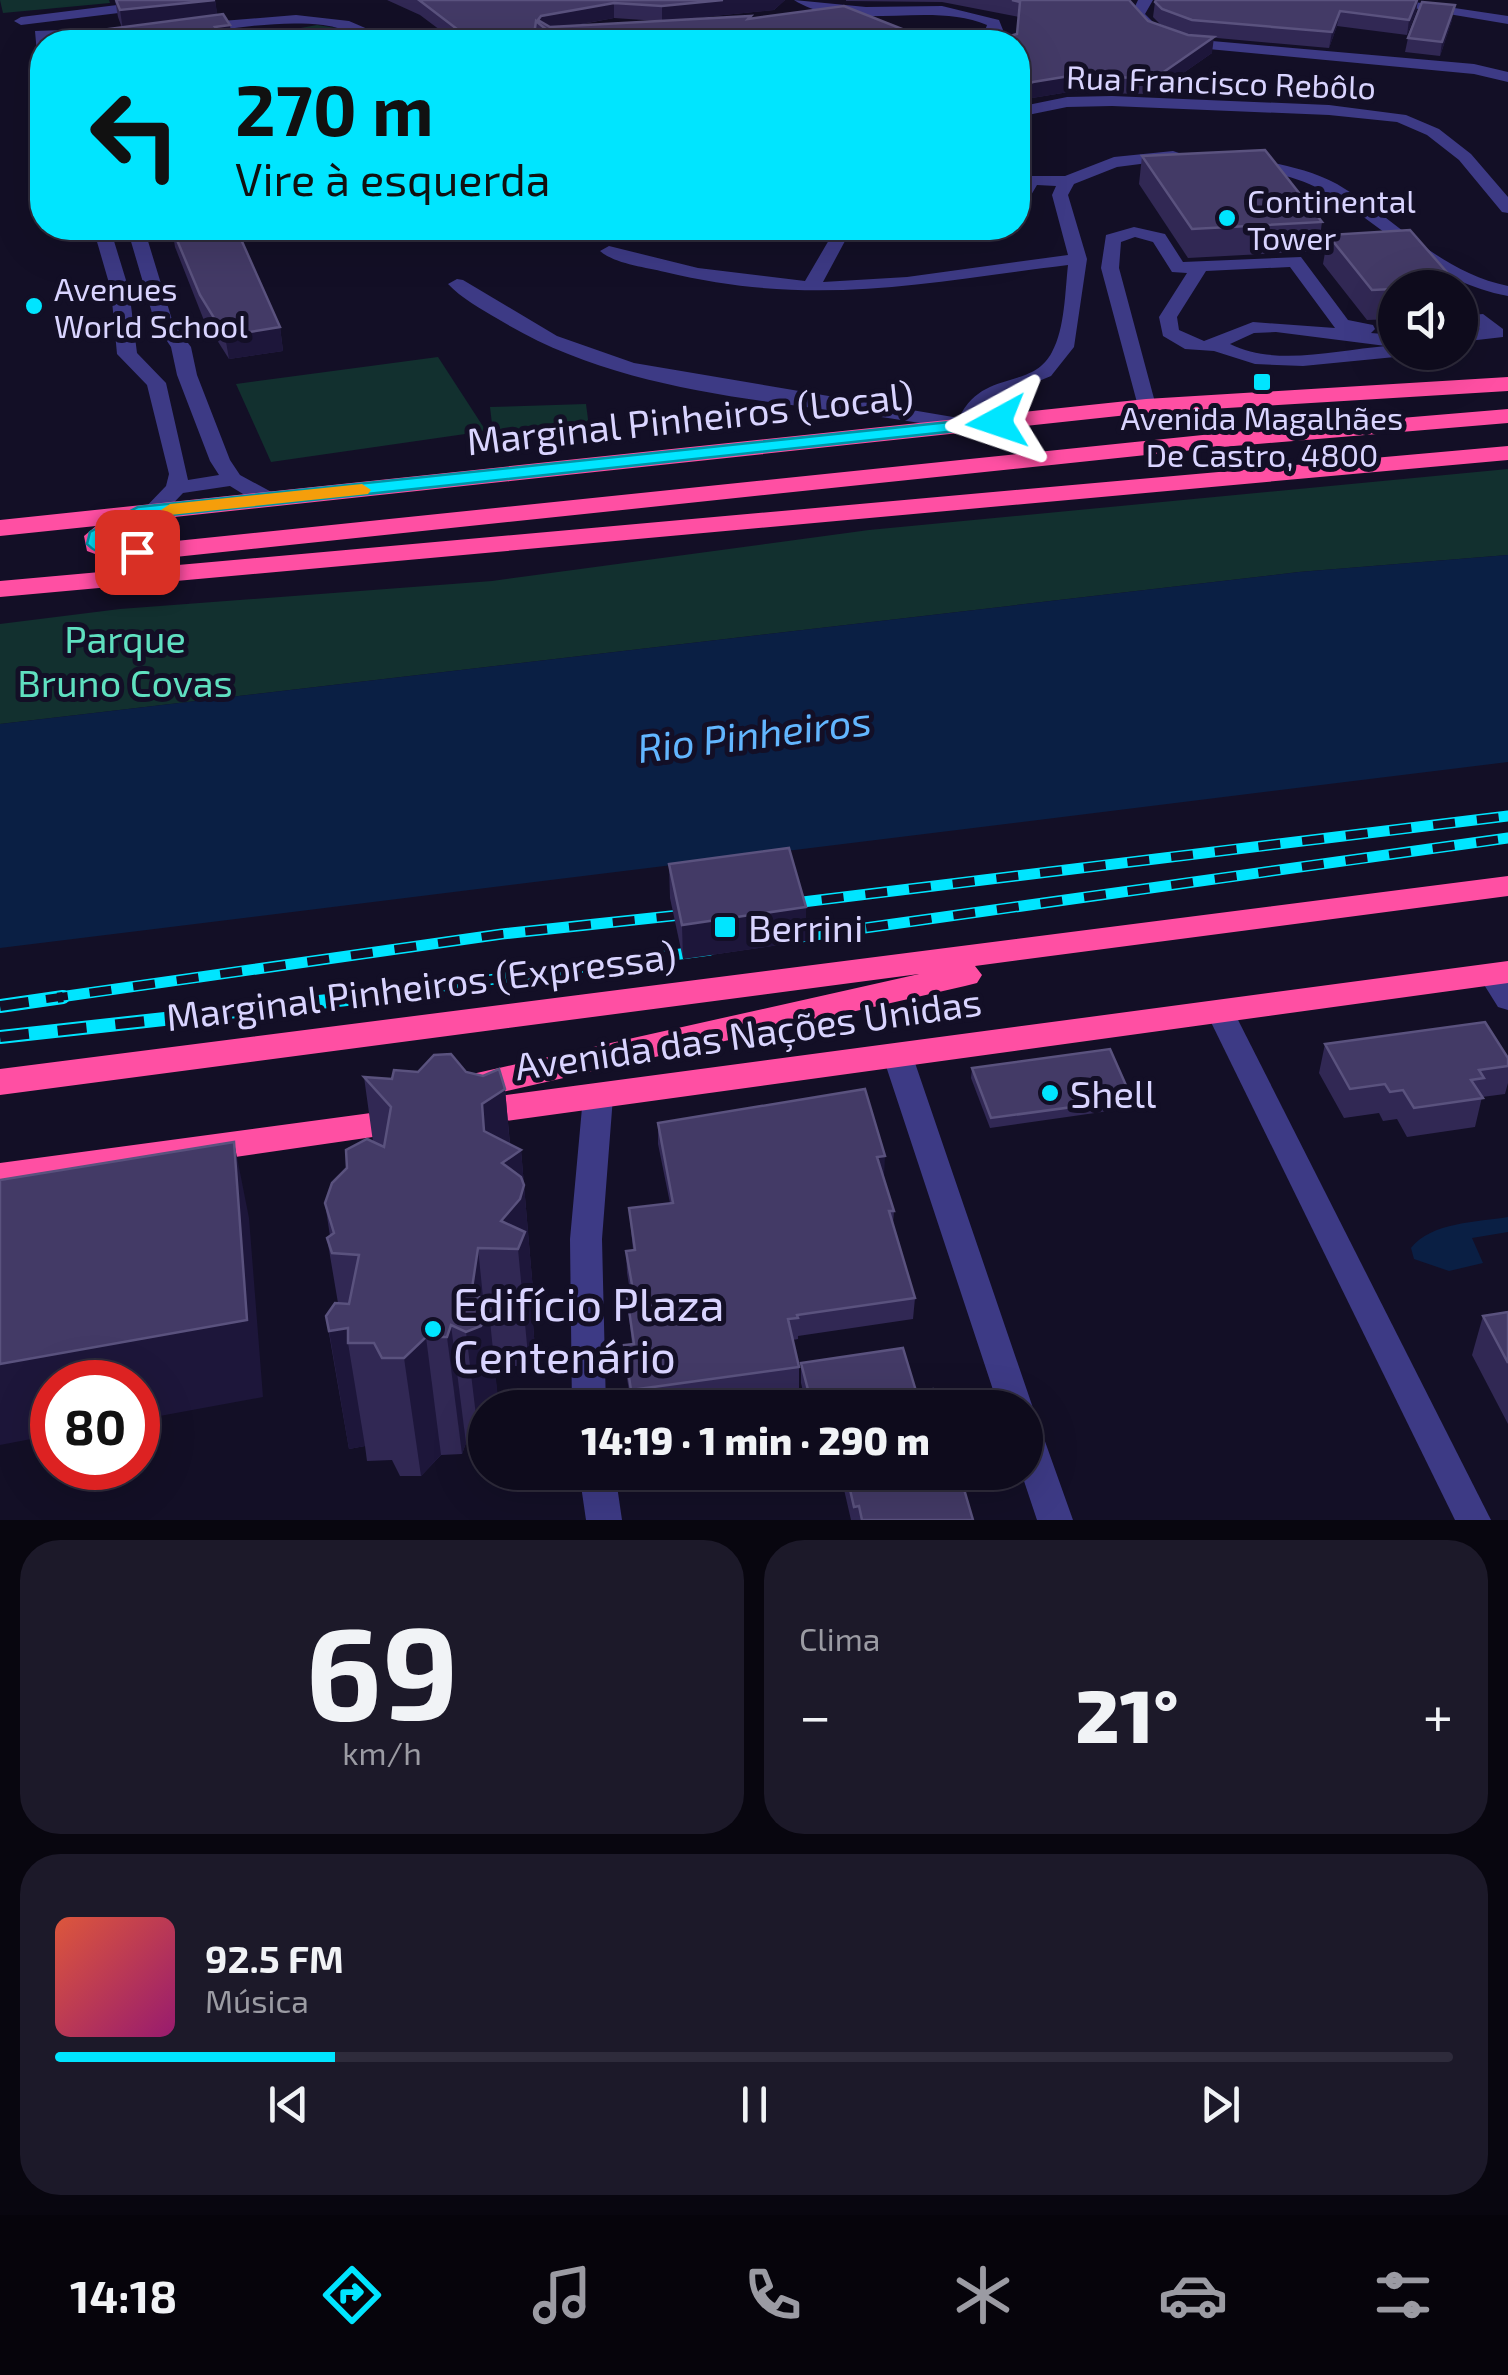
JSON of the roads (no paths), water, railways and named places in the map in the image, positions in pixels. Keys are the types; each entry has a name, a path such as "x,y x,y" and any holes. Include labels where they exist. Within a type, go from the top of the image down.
{"highway":[{"name":"Marginal Pinheiros (Local)","path":"0,528 1146,406 1508,384"},
{"path":"146,512 103,530 96,544 106,550 137,552 1222,440 1508,416"},
{"path":"0,589 1508,453"},
{"name":"Marginal Pinheiros (Expressa)","path":"0,1082 1508,886"},
{"path":"158,1155 290,1121 570,1066 1108,940"},
{"name":"Avenida das Nações Unidas","path":"0,1177 1220,1012 1503,982"}],"street":[{"path":"21,20 96,12 126,4 192,0"},
{"path":"801,0 848,10"},
{"path":"1146,0 1139,6 1138,16 1153,30 1206,47 1456,68 1508,77"},
{"path":"1372,0 1508,20"},
{"path":"800,18 848,10 937,8 976,12 994,23 996,30"},
{"path":"90,30 96,12"},
{"path":"187,30 270,20 332,19 360,30"},
{"path":"268,30 270,20"},
{"name":"Rua Francisco Rebôlo","path":"1030,110 1067,102 1112,101 1329,110 1400,118 1433,132 1465,156 1508,208"},
{"path":"1030,183 1032,180 1066,181 1114,162 1191,156"},
{"path":"1222,159 1307,176 1357,204 1467,282 1508,291"},
{"path":"457,284 544,338 622,366 666,378 829,400 965,425 975,401 983,393 1030,380 1062,355 1069,336 1078,259 1060,195 1066,181"},
{"path":"1146,406 1110,268 1112,239 1134,232 1159,238 1178,268 1295,261 1334,328 1378,337"},
{"path":"105,240 120,283 129,340 127,354 156,383 179,474 176,488"},
{"path":"139,240 164,324 178,348 220,461 233,479 270,500"},
{"path":"811,287 837,240"},
{"path":"609,251 699,274 811,287 881,284 1078,259"},
{"path":"1200,266 1168,317 1170,332 1182,343 1202,348 1217,345 1225,336 1267,325 1378,328"},
{"path":"1478,320 1483,320 1496,333 1478,334"},
{"path":"129,340 150,336 178,348"},
{"path":"1217,345 1230,354 1268,360 1378,352"},
{"path":"1478,346 1508,345"},
{"path":"142,366 178,348"},
{"path":"146,512 176,488 233,479"},
{"path":"1220,1012 1473,1520"},
{"path":"898,1057 1010,1390"},
{"path":"589,1390 586,1239 598,1097"},
{"path":"1043,1487 1054,1520"},
{"path":"600,1490 604,1520"}],"water":[{"name":"Rio Pinheiros","path":"1508,555 1508,762 0,948 0,724 1299,572"},
{"path":"1508,1217 1508,1232 1472,1238 1483,1263 1449,1271 1414,1259 1411,1248 1430,1233"}],"railway":[{"path":"778,905 1508,816"},
{"path":"779,940 1508,838"},
{"path":"46,999 502,934 699,913"},
{"path":"348,999 710,950"},
{"path":"0,1006 63,997"},
{"path":"348,999 365,997"},
{"path":"0,1037 348,999"}],"place":[{"name":"Continental Tower","path":"1227,218"},
{"name":"Avenues World School","path":"34,306"},
{"name":"Avenida Magalhães De Castro, 4800","path":"1262,382"},
{"name":"Berrini","path":"725,927"},
{"name":"Shell","path":"1050,1093"},
{"name":"Edifício Plaza Centenário","path":"433,1329"}],"park label":[{"name":"Parque Bruno Covas","path":"125,660"}]}
